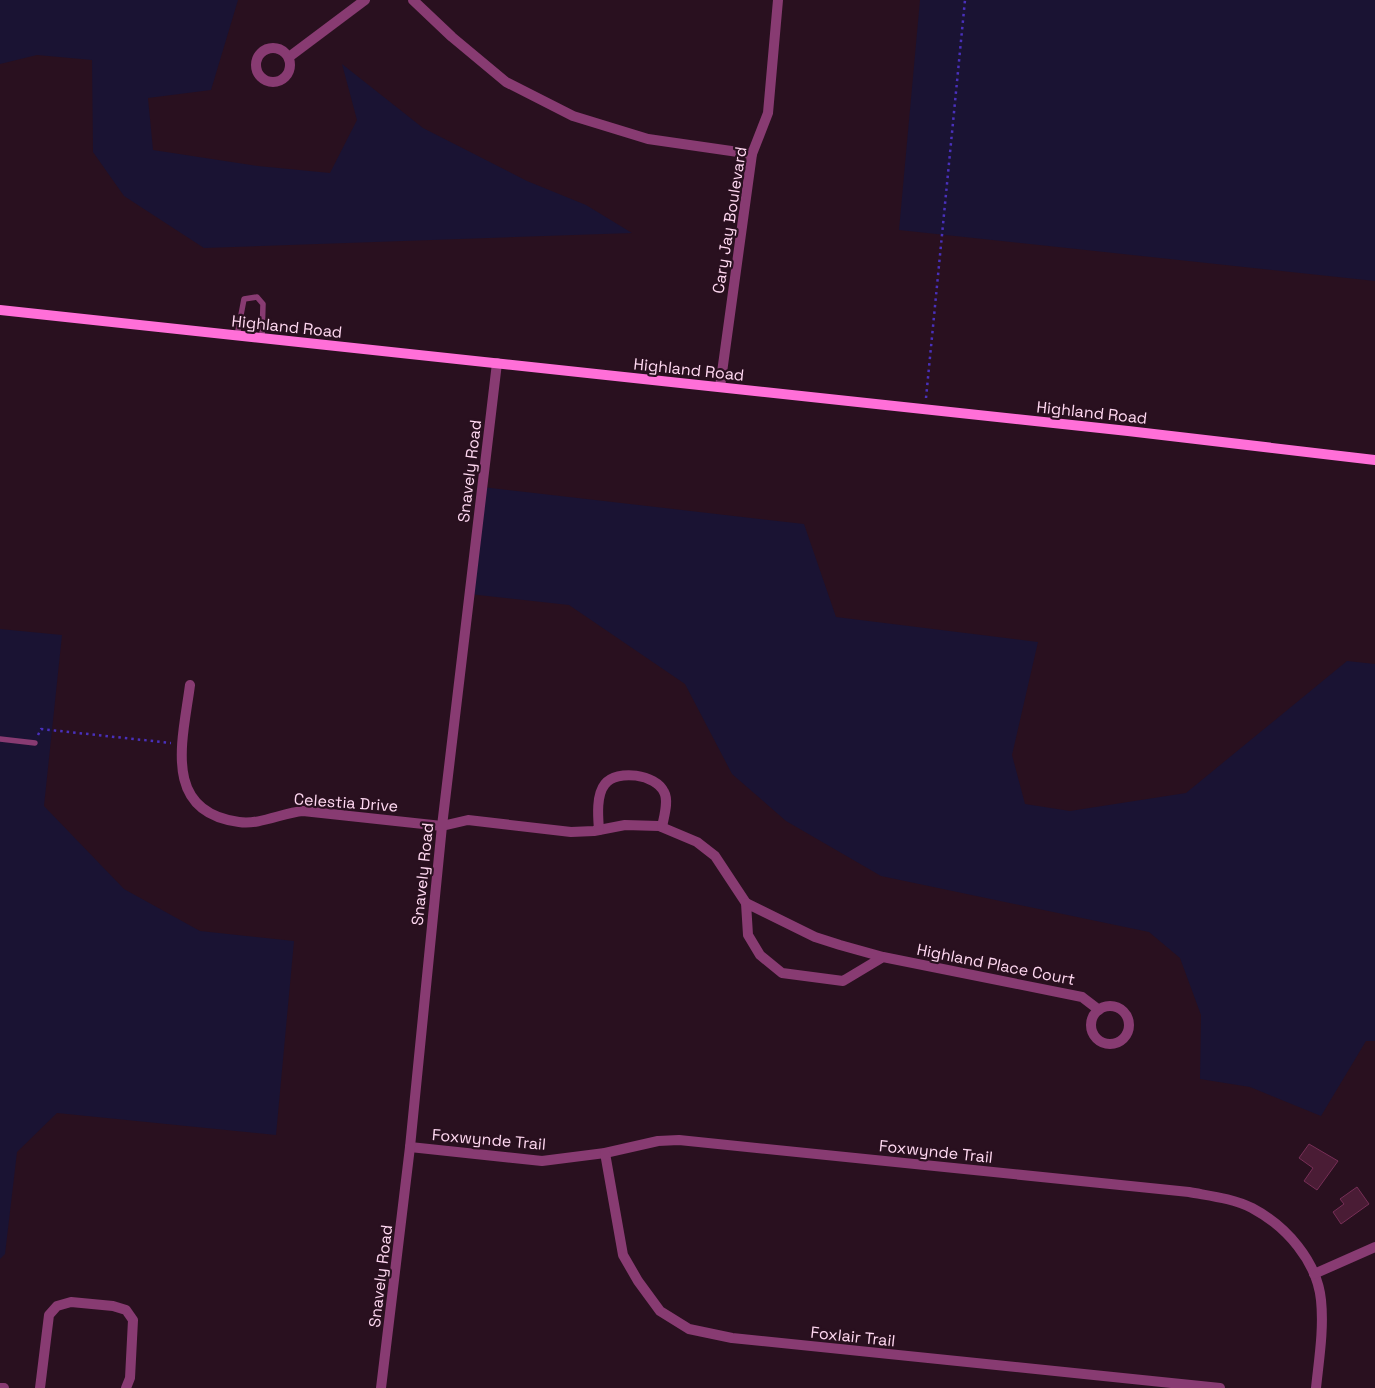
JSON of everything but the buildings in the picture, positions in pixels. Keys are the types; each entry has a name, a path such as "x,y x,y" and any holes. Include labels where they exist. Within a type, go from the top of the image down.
{"street":[{"path":"289,57 365,0"},
{"path":"413,0 452,37 506,82 573,116 648,139 752,154"},
{"name":"Cary Jay Boulevard","path":"720,387 752,154 768,113 778,0"},
{"name":"Highland Road","path":"0,310 925,409 1375,460"},
{"name":"Snavely Road","path":"382,1388 410,1147 442,826 497,364"},
{"name":"Celestia Drive","path":"190,685 181,766 186,790 198,805 220,817 239,822 254,821 285,813 303,811 442,826"},
{"path":"599,830 601,791 606,783 622,776 651,780 664,792 666,801 662,827"},
{"name":"Highland Place Court","path":"442,826 468,820 571,832 599,830 625,825 662,827 697,842 715,856 746,903 815,938 883,957 1082,997 1099,1010"},
{"name":"Highland Place Court","path":"746,903 748,935 760,955 782,973 843,981 883,957"},
{"name":"Foxwynde Trail","path":"410,1147 542,1160 605,1153 658,1141 679,1140 1203,1194 1231,1200 1264,1216 1278,1226 1300,1249 1314,1274 1320,1297 1322,1323 1316,1388"},
{"name":"Foxlair Trail","path":"605,1153 623,1255 638,1281 660,1311 689,1329 732,1338 1220,1388"},
{"path":"1314,1274 1375,1247"},
{"path":"40,1388 50,1316 57,1306 71,1302 113,1306 126,1310 133,1320 130,1378 126,1388"}],"lane":[{"path":"237,336 244,299 257,297 263,304 262,338"},
{"path":"0,739 35,743"}],"path":[{"path":"925,409 965,0"},
{"path":"35,743 41,729 183,744"}],"shaded area":[{"path":"0,0 238,0 211,90 148,98 153,150 258,166 330,173 357,120 342,64 423,128 527,181 586,205 632,233 204,248 124,196 93,152 92,60 37,55 0,64"},
{"path":"920,0 1375,0 1375,281 899,230"},
{"path":"482,487 804,524 836,617 1038,642 1012,755 1025,804 1070,811 1186,793 1347,661 1375,664 1375,1041 1366,1041 1321,1116 1250,1087 1200,1079 1201,1015 1180,958 1149,932 881,876 786,821 732,774 685,684 569,605 469,594"},
{"path":"0,629 62,635 44,806 124,889 200,931 294,941 276,1135 57,1113 17,1152 5,1254 0,1259"}]}
